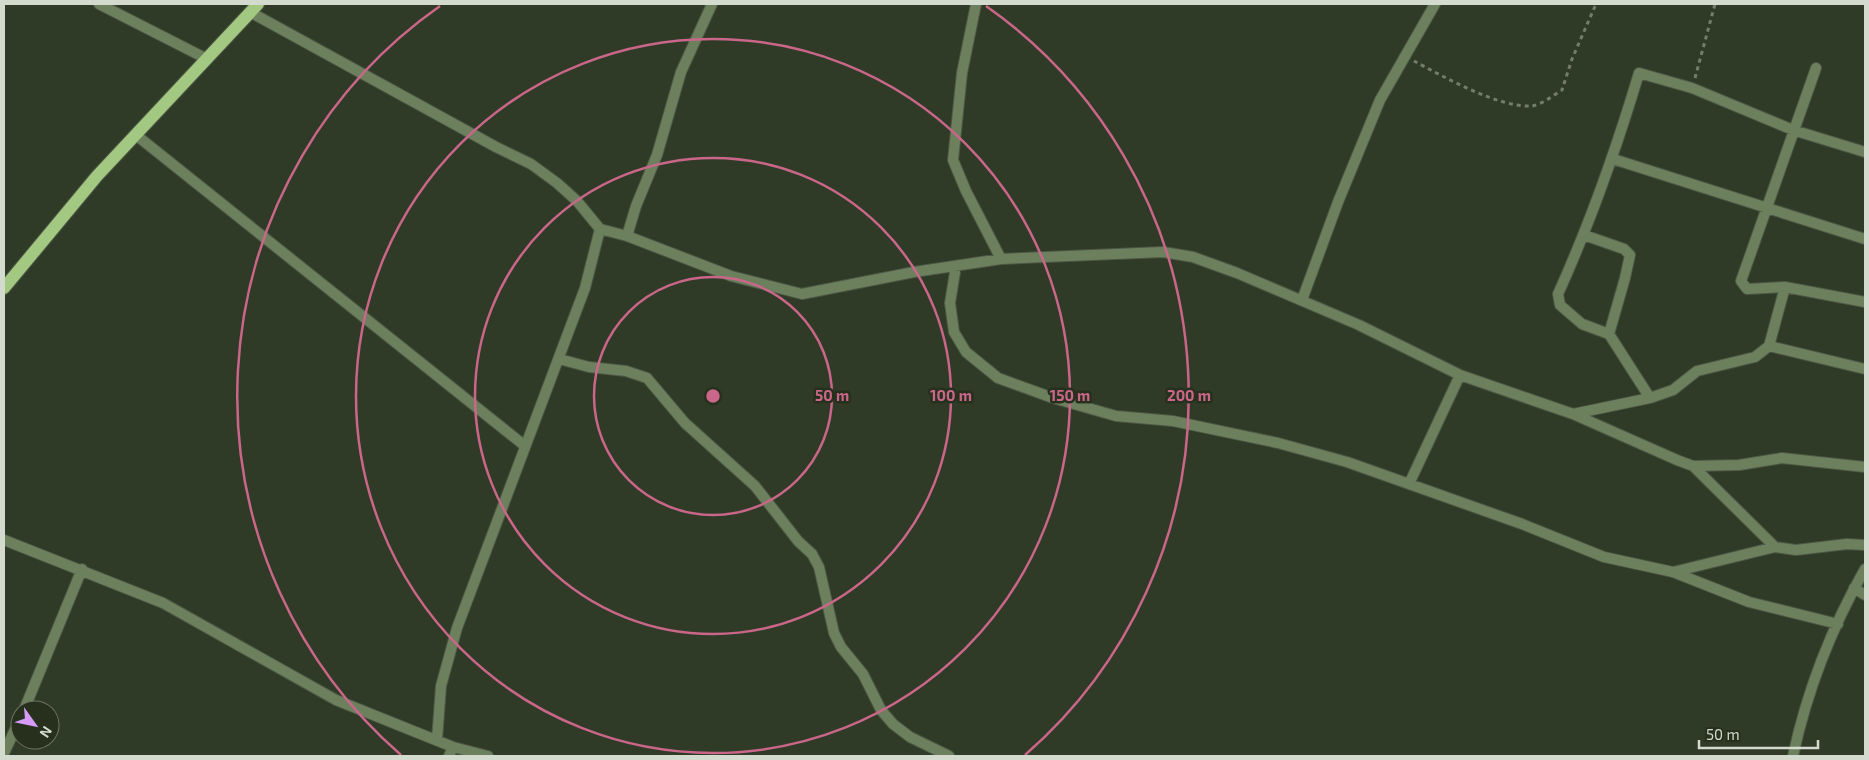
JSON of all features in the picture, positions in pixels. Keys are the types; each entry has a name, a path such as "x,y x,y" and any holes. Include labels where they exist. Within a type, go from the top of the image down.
{"main road":[{"path":"4,288 97,176 254,8"}],"street":[{"path":"99,4 207,60"},
{"path":"627,236 636,206 657,155 681,72 712,4"},
{"path":"976,4 962,73 953,160 966,191 1001,260"},
{"path":"1302,300 1338,202 1380,100 1435,4"},
{"path":"254,8 496,147 532,164 577,201 600,229 627,236 731,276 802,294 956,266 1001,260 1163,252 1194,257 1359,325 1460,375 1573,414 1693,466 1776,546"},
{"path":"1816,68 1740,281 1746,289 1785,287 1865,302"},
{"path":"1650,398 1609,334 1582,324 1560,305 1558,294 1584,235 1613,159 1639,73 1692,88 1793,130 1865,152"},
{"path":"136,135 525,446"},
{"path":"1613,159 1865,239"},
{"path":"437,740 441,686 456,628 585,288 600,229"},
{"path":"1584,235 1624,249 1630,255 1609,334"},
{"path":"956,266 950,303 954,332 966,352 998,378 1053,398 1116,416 1173,421 1278,443 1346,462 1604,557 1673,572 1749,602 1838,624"},
{"path":"1573,414 1650,398 1673,390 1697,371 1756,356 1769,346 1785,287"},
{"path":"1769,346 1865,369"},
{"path":"559,359 589,366 626,371 647,378 685,423 754,486 798,541 812,554 819,567 834,632 841,647 864,674 881,710 893,724 910,737 949,756"},
{"path":"1409,484 1460,375"},
{"path":"1693,466 1739,465 1782,458 1865,467"},
{"path":"4,540 82,569 163,603 336,700 437,740 451,752 488,756"},
{"path":"1673,572 1776,546 1796,550 1847,544 1865,545"},
{"path":"28,700 82,569"},
{"path":"1793,756 1811,689 1854,588 1865,569"},
{"path":"1854,588 1865,595"},
{"path":"4,753 10,740"}],"path":[{"path":"1404,56 1456,83 1511,104 1534,106 1562,90 1596,4"},
{"path":"1692,88 1715,4"}]}
